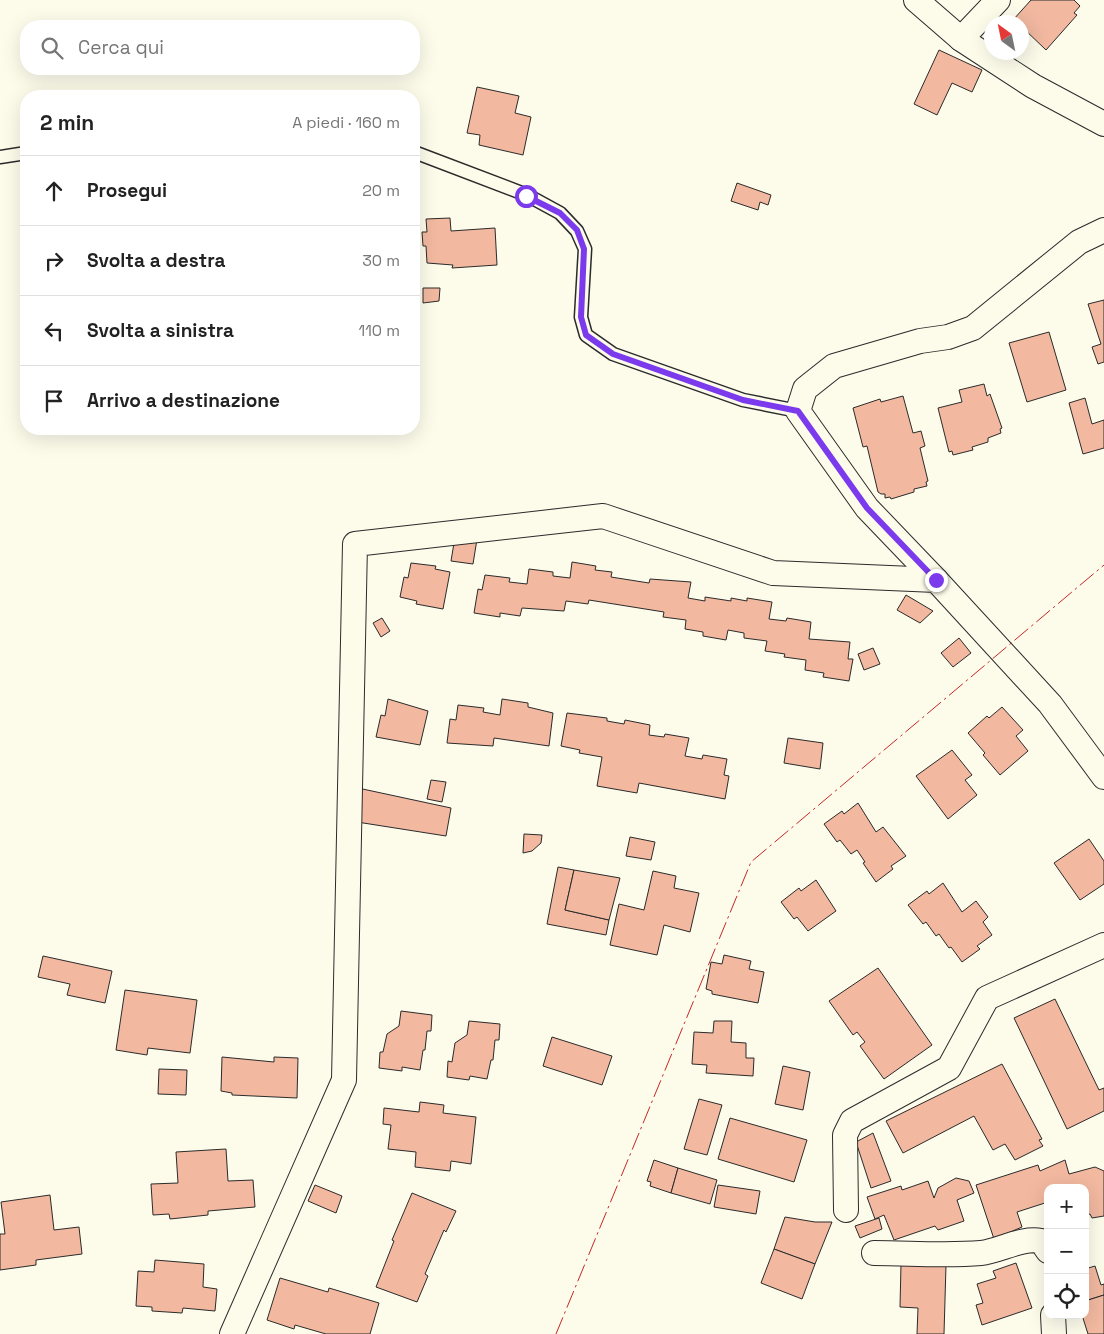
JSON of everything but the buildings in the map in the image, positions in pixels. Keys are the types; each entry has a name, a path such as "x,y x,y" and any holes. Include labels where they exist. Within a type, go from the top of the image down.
{"street":[{"path":"916,0 961,39 1033,86 1104,124"},
{"path":"961,39 998,0"},
{"path":"1104,230 1079,242 973,328 948,337 920,341 834,366 805,389 798,411 867,508 1050,704 1104,777"},
{"path":"232,1334 344,1080 355,544 603,516 773,574 936,580"},
{"path":"846,1210 845,1135 852,1121 949,1068 987,998 1104,945"},
{"path":"874,1252 981,1253 1006,1248 1032,1239 1041,1241 1044,1245"},
{"path":"1053,1319 1054,1334"}],"lane":[{"path":"0,157 20,154"},
{"path":"420,154 526,196 560,213 577,230 584,249 581,317 586,335 613,354 743,400 798,411"}],"power":[{"path":"556,1334 751,862 1104,565"}],"route":[{"path":"526,196 560,213 577,230 584,249 581,317 586,335 613,354 743,400 798,411 867,508 936,580"}]}
